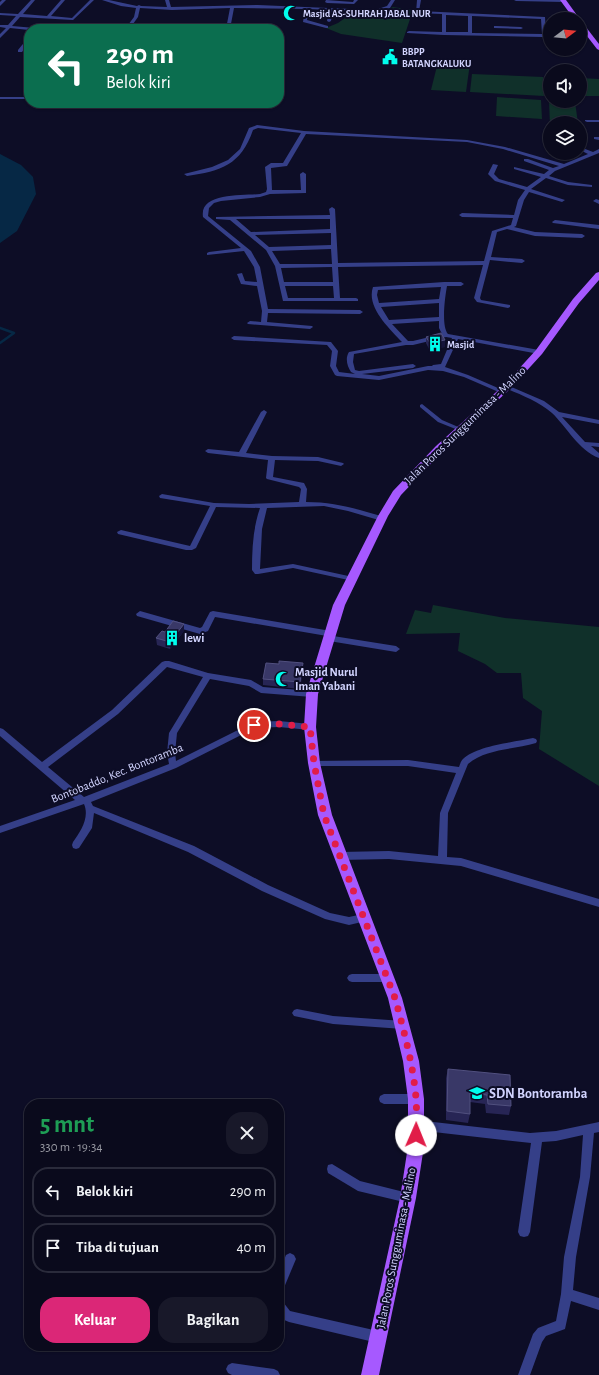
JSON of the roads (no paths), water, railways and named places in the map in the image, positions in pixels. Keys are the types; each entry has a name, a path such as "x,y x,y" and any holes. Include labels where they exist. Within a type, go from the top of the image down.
{"main road":[{"path":"563,0 572,12"},
{"path":"587,32 599,48"},
{"name":"Jalan Poros Sungguminasa - Malino","path":"370,1375 408,1198 416,1146 416,1099 411,1060 403,1025 387,978 324,815 314,763 310,727 312,694 340,605 382,519 397,493 409,479 460,429 505,389 539,352 576,301 599,275"}],"street":[{"path":"0,5 4,0"},
{"path":"0,37 33,0"},
{"path":"47,18 62,0"},
{"path":"0,14 75,19 90,0"},
{"path":"104,0 112,3 183,9 294,5 307,8 382,10 392,5 393,0"},
{"path":"131,24 143,0"},
{"path":"167,0 169,8"},
{"path":"250,0 250,6"},
{"path":"328,0 327,2 354,3 356,0"},
{"path":"409,32 543,36 544,34 544,18 418,12 419,0"},
{"path":"516,0 563,0"},
{"path":"217,2 218,7"},
{"path":"136,16 151,7"},
{"path":"229,24 232,7"},
{"path":"307,8 305,21 326,27"},
{"path":"329,22 331,9"},
{"path":"444,14 444,34"},
{"path":"470,15 470,34"},
{"path":"496,16 496,35"},
{"path":"520,35 521,18"},
{"path":"0,26 24,28"},
{"path":"496,26 521,28"},
{"path":"20,51 24,46"},
{"path":"0,98 24,98"},
{"path":"587,121 599,121"},
{"path":"187,174 210,170 236,158 248,140 250,130 257,126 271,130 475,142 518,151 562,165"},
{"path":"269,192 268,167 271,165 285,165 304,132"},
{"path":"587,151 591,153"},
{"path":"509,228 512,226 516,218 521,200 528,189 562,165 599,151"},
{"path":"526,160 553,170"},
{"path":"495,164 491,174 494,179 562,200"},
{"path":"516,168 568,183 590,186"},
{"path":"264,324 265,311 257,267 245,249 205,216 207,205 214,200 251,198 265,195 269,192 305,192 303,174"},
{"path":"332,209 332,231 336,266 337,300"},
{"path":"462,215 516,218"},
{"path":"218,218 332,217"},
{"path":"232,218 268,249 278,266 284,298 287,301 356,300"},
{"path":"555,222 599,227"},
{"path":"508,306 488,304 479,301 477,298 495,231 509,228 535,234 582,236"},
{"path":"250,234 332,231"},
{"path":"268,249 334,247"},
{"path":"209,254 245,249"},
{"path":"278,266 522,261"},
{"path":"240,274 243,283 261,284"},
{"path":"282,284 336,284"},
{"path":"444,284 442,318 443,332 446,335"},
{"path":"406,343 388,322 377,305 374,292 375,288 461,284"},
{"path":"377,305 442,302"},
{"path":"265,311 360,312"},
{"path":"388,322 442,318"},
{"path":"250,323 310,327"},
{"path":"455,338 443,366 419,365 359,373 353,371 352,368 351,353 413,343 446,335 455,338 539,352"},
{"path":"234,338 329,343 335,351 333,366 337,374 379,378 428,368 444,369 466,376 542,402 557,414 583,444 599,456"},
{"path":"422,406 440,421 460,429"},
{"path":"242,454 264,412"},
{"path":"557,414 599,422"},
{"path":"583,444 599,445"},
{"path":"208,451 272,458 312,459 340,464"},
{"path":"272,458 269,478 302,485 304,489 302,504"},
{"path":"162,496 214,505 264,506 324,504 337,506 382,519"},
{"path":"121,532 186,548 192,548 214,505"},
{"path":"264,506 260,516 256,545 256,570 258,572 293,566 352,579"},
{"path":"140,614 202,631 205,630 213,614 396,649"},
{"path":"42,767 115,712 164,664 169,664 208,676 251,682 261,690 312,694"},
{"path":"172,759 172,739 176,728 208,676"},
{"name":"Bontobaddo, Kec. Bontoramba","path":"0,830 86,803 172,759 254,725 279,724 310,727"},
{"path":"0,731 86,803 191,849 265,888 328,916 349,921 363,918"},
{"path":"442,860 444,813 465,762 472,756 490,750 534,741"},
{"path":"314,763 408,763 462,770"},
{"path":"76,845 88,828 86,803"},
{"path":"340,856 390,855 460,862 599,903"},
{"path":"352,978 387,978"},
{"path":"297,1013 332,1020 403,1025"},
{"path":"384,1099 416,1099"},
{"path":"416,1125 530,1138 556,1136 594,1128 570,1257 567,1294 561,1325 542,1332 537,1338 524,1375"},
{"path":"524,1232 537,1138"},
{"path":"332,1169 358,1186 408,1198"},
{"path":"284,1274 290,1259"},
{"path":"567,1294 599,1304"},
{"path":"284,1313 289,1316 378,1337"},
{"path":"232,1369 274,1375"}],"water":[{"path":"0,154 21,165 33,177 36,194 17,231 0,243"}],"waterway":[{"path":"0,328 14,333 0,343"}],"place":[{"name":"Masjid AS-SUHRAH JABAL NUR","path":"291,13"},
{"name":"BBPP BATANGKALUKU","path":"390,57"},
{"name":"Masjid","path":"435,344"},
{"name":"lewi","path":"172,638"},
{"name":"Masjid Nurul Iman Yabani","path":"283,679"},
{"name":"SDN Bontoramba","path":"477,1093"}]}
